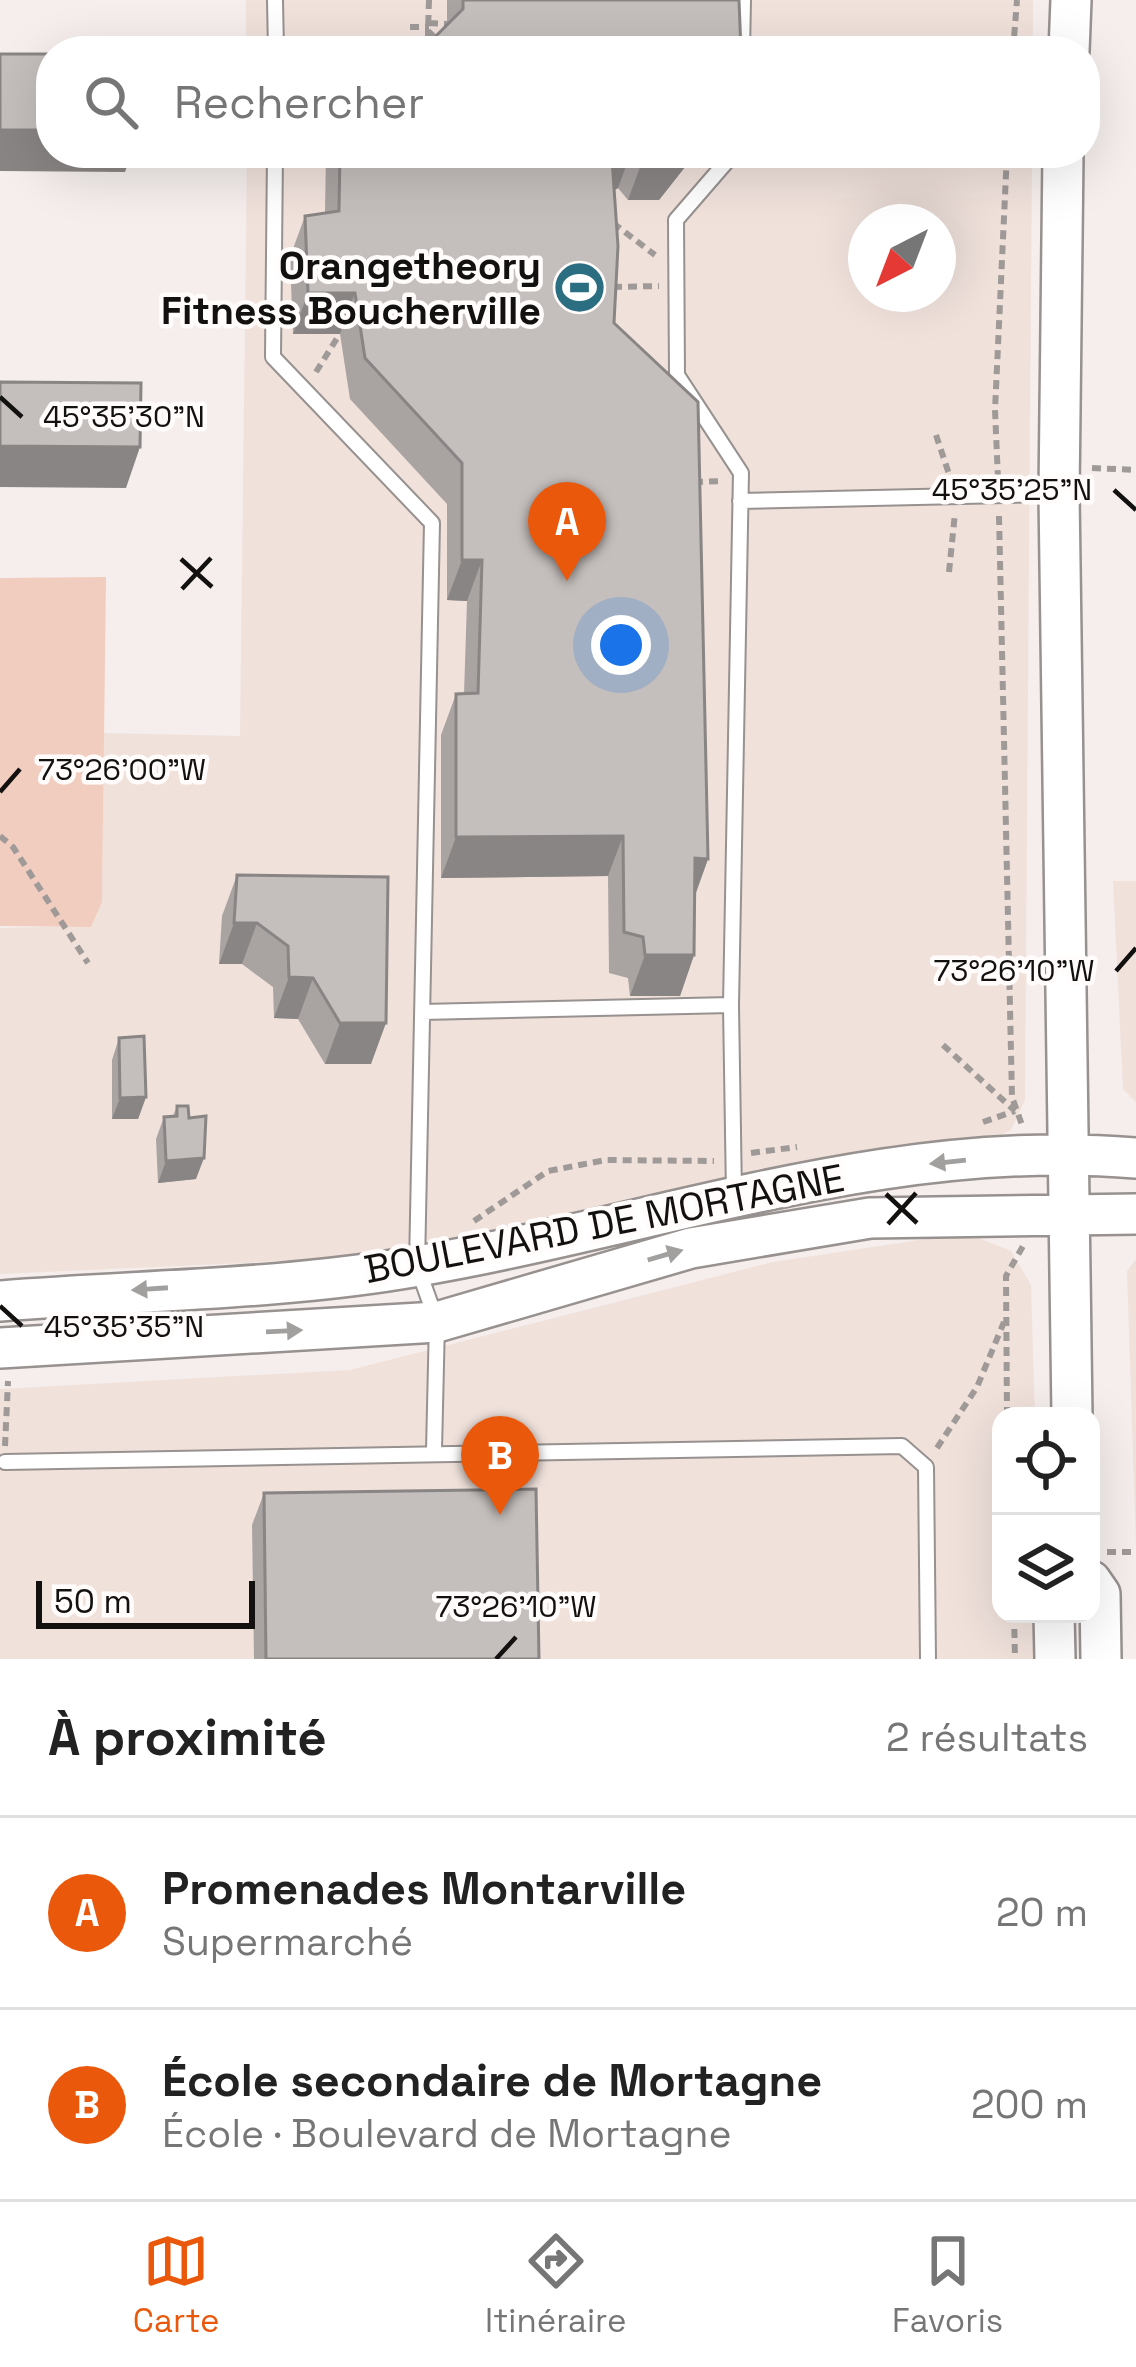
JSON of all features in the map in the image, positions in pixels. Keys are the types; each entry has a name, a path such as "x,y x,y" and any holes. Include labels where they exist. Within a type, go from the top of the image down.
{"street":[{"path":"1070,36 1071,0"},
{"path":"1063,168 1059,480 1072,1407"},
{"name":"BOULEVARD DE MORTAGNE","path":"0,1301 417,1266 728,1177 837,1174 1065,1150 1136,1158"},
{"name":"BOULEVARD DE MORTAGNE","path":"4,1347 437,1322 713,1244 870,1218 1136,1214"},
{"path":"1100,1594 1101,1659"},
{"path":"1054,1623 1055,1659"}],"lane":[{"path":"275,0 276,36"},
{"path":"742,36 743,0"},
{"path":"275,168 273,357 432,523 417,1266 437,1322 434,1450"},
{"path":"721,168 676,220 676,272 677,375 741,480 728,1177"},
{"path":"740,501 1059,480"},
{"path":"422,1012 731,1005"},
{"path":"5,1462 434,1450 902,1446 926,1467 928,1659"}],"path":[{"path":"428,36 429,0"},
{"path":"1014,36 1017,0"},
{"path":"410,27 447,24"},
{"path":"428,27 436,36"},
{"path":"998,476 995,410 1005,168"},
{"path":"601,213 676,272"},
{"path":"603,287 649,286"},
{"path":"305,390 351,315"},
{"path":"1059,480 1136,470"},
{"path":"684,483 741,480"},
{"path":"1000,515 1015,1111"},
{"path":"0,836 13,847 88,963"},
{"path":"943,1045 1015,1111 1022,1124"},
{"name":"BOULEVARD DE MORTAGNE","path":"472,1222 548,1171 607,1160 699,1164 728,1177"},
{"path":"1007,1407 1006,1276 1024,1250"},
{"path":"926,1467 977,1387 1006,1316"},
{"path":"4,1347 5,1462"},
{"path":"1100,1551 1136,1552"},
{"path":"1014,1623 1015,1659"}],"shaded area":[{"path":"246,0 1033,0 1033,36 246,36"},
{"path":"247,168 1032,168 1025,1100 1011,1130 981,1146 706,1181 503,1237 399,1256 0,1274 0,928 91,926 102,902 104,733 240,736"},
{"path":"106,577 102,902 91,927 0,926 0,578"},
{"path":"1113,881 1136,881 1136,1102 1123,1089"},
{"path":"966,1233 1011,1251 1031,1285 1035,1407 992,1407 992,1623 1042,1623 1043,1659 0,1659 0,1389 350,1370 773,1262"},
{"path":"1136,1259 1136,1546 1127,1271"}],"building":[{"path":"463,0 739,0 740,36 436,36 463,9"},
{"path":"0,54 36,54 36,130 0,130"},
{"path":"340,168 613,168 618,246 614,323 698,402 708,859 695,858 694,955 645,955 643,937 624,932 623,836 456,837 456,694 478,693 482,560 462,560 462,463 365,358 355,293 308,293 305,216 339,211"},
{"path":"0,382 141,383 140,447 0,446"},
{"path":"237,875 388,877 386,1023 340,1023 313,978 289,977 288,946 257,923 234,923"},
{"path":"144,1036 146,1097 120,1098 119,1038"},
{"path":"177,1106 188,1106 189,1118 206,1116 204,1158 166,1161 164,1117 177,1116"},
{"path":"536,1489 539,1659 266,1659 264,1493"}],"place":[{"name":"Orangetheory Fitness Boucherville","path":"580,287"},
{"name":"Promenades Montarville","path":"567,581"},
{"name":"École secondaire de Mortagne","path":"500,1515"}]}
